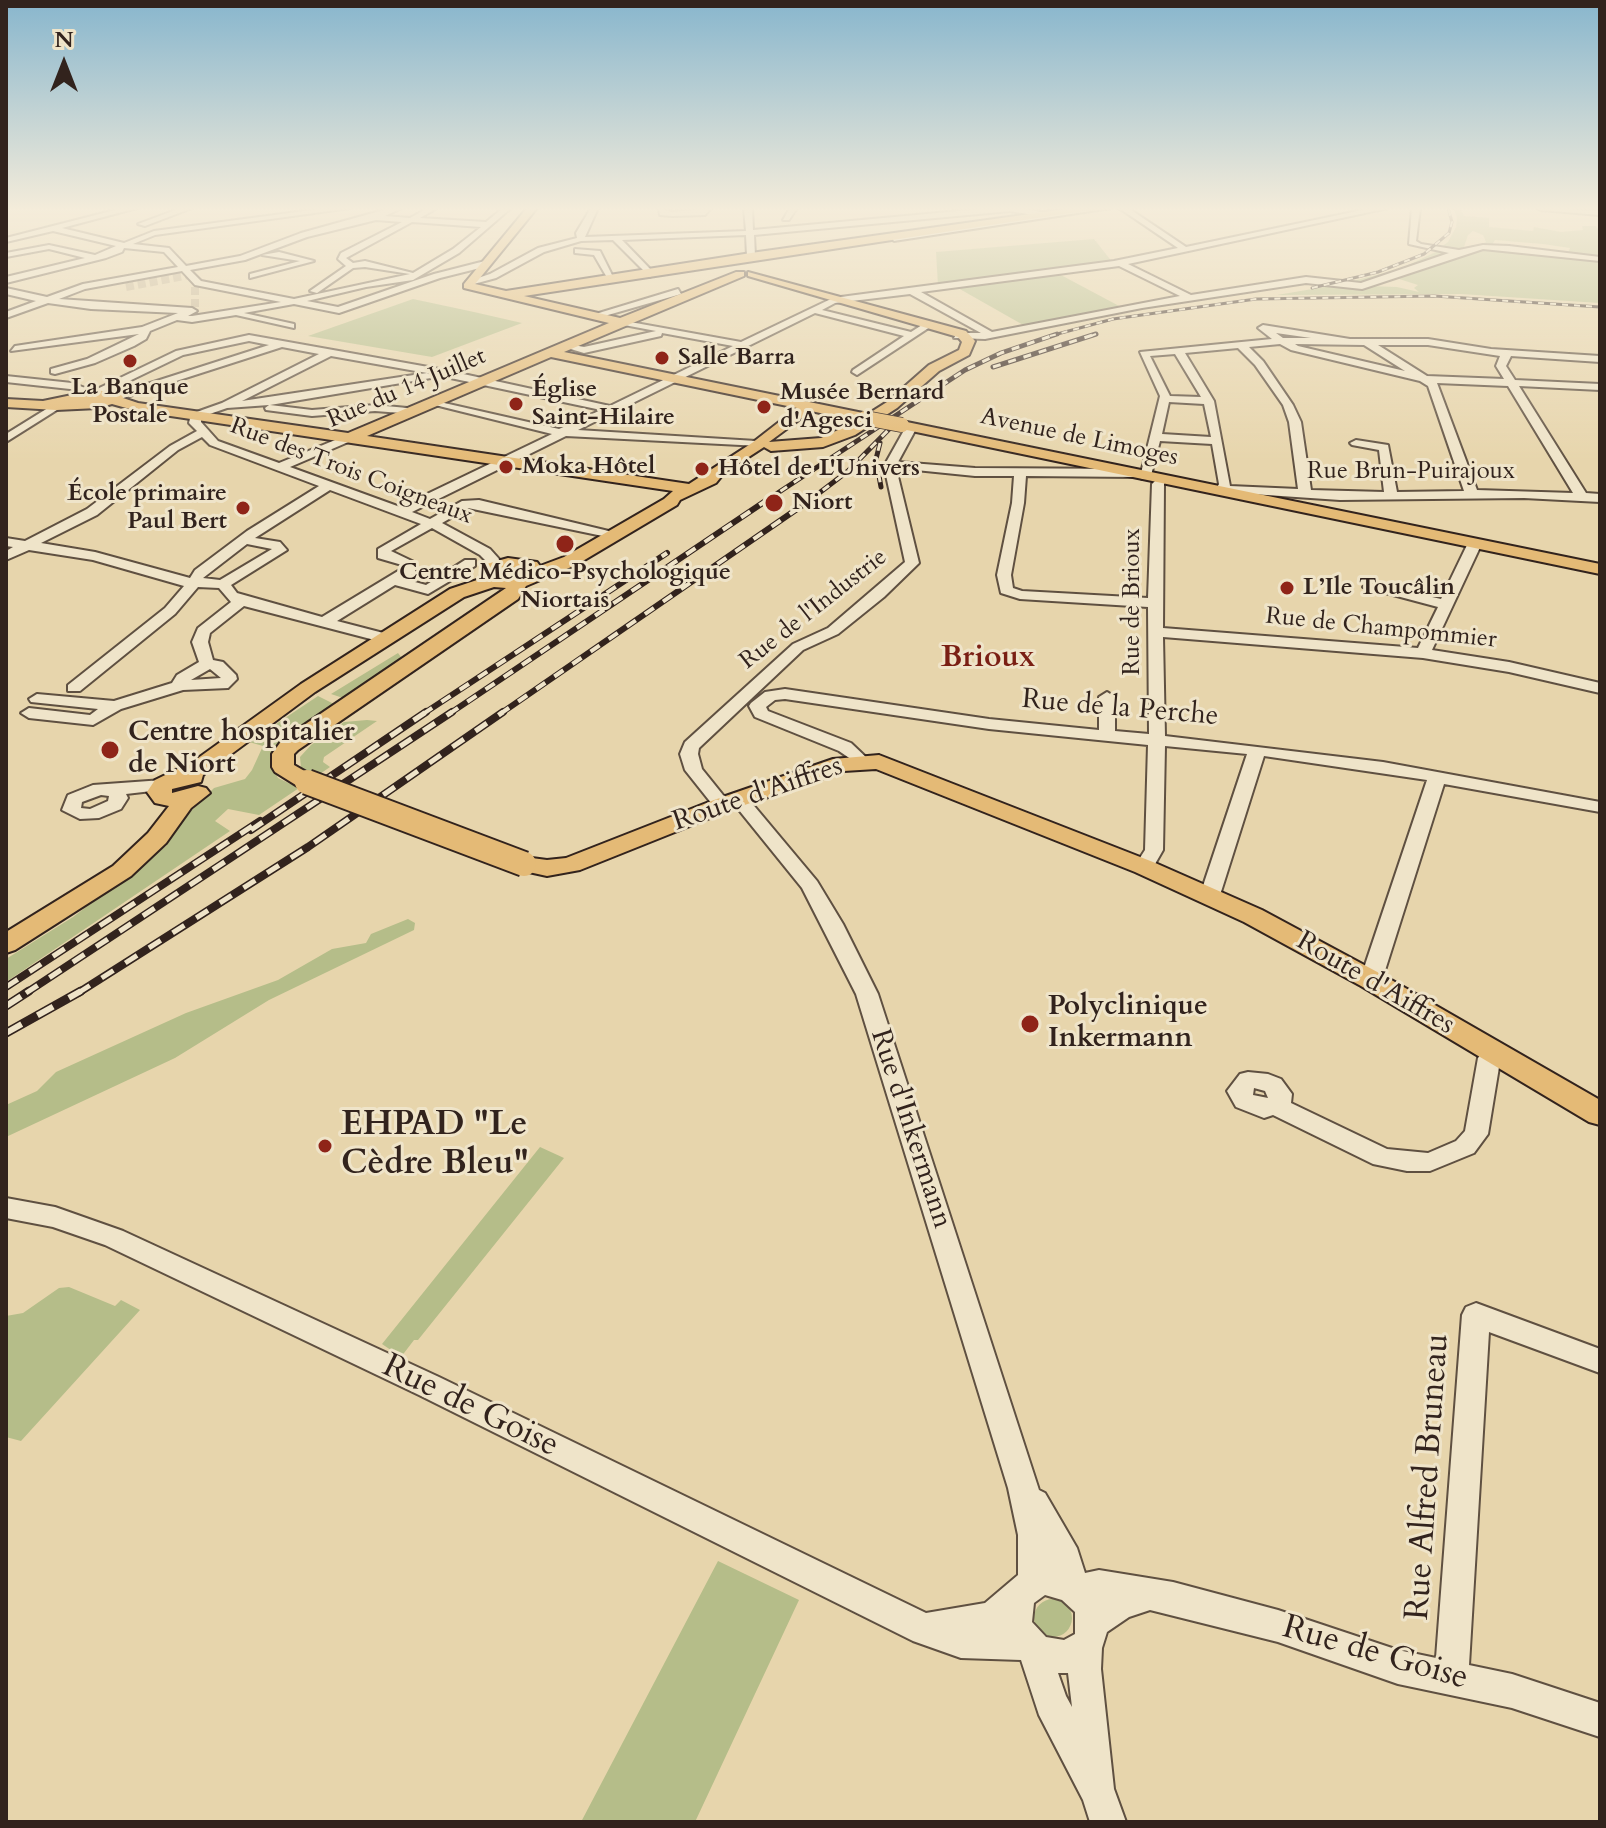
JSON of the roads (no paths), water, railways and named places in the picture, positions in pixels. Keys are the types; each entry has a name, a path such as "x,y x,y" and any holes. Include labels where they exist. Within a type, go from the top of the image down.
{"main road":[{"path":"500,293 617,324"},
{"path":"506,295 517,293"},
{"name":"Rue du 14 Juillet","path":"550,353 681,293"},
{"path":"762,445 803,445 823,442 850,432 892,405 947,360 964,352 969,345 962,336 917,328 902,319 824,293"},
{"name":"Rue du 14 Juillet","path":"349,438 617,324"},
{"name":"Avenue de Limoges","path":"550,353 906,426 1110,472 1147,476 1600,569"},
{"path":"87,397 692,489 762,445 808,407"},
{"path":"6,403 50,405 87,397 116,399 137,407"},
{"path":"6,944 84,896 152,829 175,788 213,768 255,727 386,638 457,593 515,562 528,574 564,564 673,501 688,497 692,489"},
{"name":"Route d'Aiffres","path":"528,574 514,593 490,578 290,745 283,754 283,767 307,782 524,864 560,868 730,802 841,764 861,761 890,765 1210,895 1371,980 1600,1114"}],"street":[{"path":"17,293 91,306 199,309"},
{"path":"6,315 67,293"},
{"path":"256,293 339,310 387,293"},
{"path":"177,317 192,319 294,301 306,293"},
{"path":"594,316 673,293"},
{"path":"401,512 812,310 839,299 891,293"},
{"path":"916,293 991,335"},
{"path":"1181,293 1188,297"},
{"path":"962,336 991,335 1213,293"},
{"path":"145,297 199,309 303,319"},
{"path":"132,308 156,300"},
{"path":"91,306 90,330 81,340 143,332 199,309"},
{"path":"812,310 862,323 917,328"},
{"path":"19,311 33,317"},
{"path":"902,319 949,312"},
{"path":"617,324 742,345"},
{"path":"1348,341 1260,326 1295,348 1427,379 1599,388"},
{"path":"857,372 917,328"},
{"path":"10,350 90,330"},
{"path":"46,366 117,350 141,339 143,332"},
{"path":"569,347 588,349 669,332"},
{"path":"6,379 87,397 180,353 240,339 282,343 445,373 611,409"},
{"path":"1209,401 1165,399 1144,354 1281,341 1365,341 1428,342 1600,360"},
{"path":"1365,341 1433,384 1471,492 1475,495"},
{"path":"116,399 282,343"},
{"path":"1241,345 1259,363 1288,405 1295,422 1305,494"},
{"path":"10,350 46,366 87,397"},
{"path":"1179,351 1209,401 1225,484 1221,491"},
{"path":"196,415 226,405 330,352"},
{"path":"1504,352 1506,357 1501,366 1582,497"},
{"path":"243,405 445,373"},
{"name":"Rue de Brioux","path":"1144,867 1154,850 1157,741 1155,603 1158,484 1147,476 1165,399"},
{"path":"435,402 563,432 762,445"},
{"path":"6,439 50,405"},
{"path":"226,405 305,413 375,408 414,411"},
{"name":"Rue des Trois Coigneaux","path":"196,415 195,423 214,443 429,522 485,552 492,559 490,578"},
{"name":"Rue de l'Industrie","path":"730,802 694,770 689,754 691,746 798,647 833,631 912,563 890,466 906,426"},
{"path":"6,556 92,512 170,452 202,433"},
{"path":"1155,437 1218,441"},
{"name":"Rue du 14 Juillet","path":"279,467 349,438"},
{"path":"1356,443 1384,447 1391,496"},
{"path":"900,465 1020,473 1110,472"},
{"path":"1020,473 1018,503 1004,575 1006,590 1020,595 1155,603"},
{"path":"74,688 170,611 193,581 244,540 329,485"},
{"name":"Rue Brun-Puirajoux","path":"1221,491 1600,498"},
{"path":"323,623 394,581 411,567 409,563 382,552 463,505 474,503 612,536"},
{"path":"6,542 95,556 177,581 223,584 280,550 275,545 244,540"},
{"path":"1423,653 1475,543"},
{"path":"394,581 428,590 490,578"},
{"path":"223,584 232,596 241,601 386,638"},
{"path":"1370,587 1445,604"},
{"path":"207,664 200,642 203,631 241,601"},
{"name":"Rue de Champommier","path":"1156,632 1423,653 1509,667 1600,688"},
{"path":"33,706 88,721 115,706 182,685 215,687 226,682 228,675 221,667 207,664 183,678 182,685"},
{"name":"Rue de la Perche","path":"861,761 845,747 761,714 757,706 771,695 785,694 931,716 1257,750 1600,807"},
{"path":"1107,697 1107,736"},
{"path":"1210,895 1257,750"},
{"path":"141,773 175,788"},
{"path":"1371,980 1437,778"},
{"path":"114,796 136,796 175,788"},
{"name":"Rue d'Inkermann","path":"730,802 810,885 857,969 945,1233 1023,1488 1034,1535 1026,1590"},
{"path":"1276,1106 1382,1157 1430,1162 1465,1147 1476,1134 1489,1058 1494,1053"},
{"name":"Rue de Goise","path":"6,1208 55,1217 114,1238 429,1386 925,1629 961,1642 1031,1647"},
{"name":"Rue Alfred Bruneau","path":"1451,1679 1476,1315 1600,1361"},
{"name":"Rue d'Inkermann","path":"1023,1488 1066,1559 1074,1588"},
{"path":"925,1629 992,1618 1026,1590 1055,1580 1074,1588 1091,1611 1084,1669 1103,1807"},
{"name":"Rue de Goise","path":"1074,1588 1099,1586 1173,1598 1278,1626 1349,1652 1451,1679 1512,1691 1600,1720"},
{"path":"1026,1590 1016,1622 1031,1647 1051,1703 1103,1807"},
{"path":"1031,1647 1056,1658 1077,1653 1121,1603 1149,1595"}],"tunnel":[{"path":"195,293 195,307"}],"railway":[{"path":"1055,335 1113,319 1256,299 1434,296 1600,307"},
{"path":"993,367 1096,334 1091,336"},
{"path":"768,499 965,370 1001,353 1055,335"},
{"path":"1050,336 1055,335"},
{"path":"810,500 848,471 897,421"},
{"path":"880,443 876,459 881,487"},
{"path":"500,714 813,498"},
{"path":"451,713 768,499"},
{"path":"425,713 667,553"},
{"path":"78,993 308,847 503,712"},
{"path":"251,830 425,713"},
{"path":"26,993 451,713"},
{"path":"6,987 260,821"},
{"path":"6,1006 29,991"},
{"path":"6,1033 81,991"}],"place":[{"name":"Salle Barra","path":"662,358"},
{"name":"La Banque Postale","path":"130,361"},
{"name":"Église Saint-Hilaire","path":"516,404"},
{"name":"Musée Bernard d'Agesci","path":"764,407"},
{"name":"Moka Hôtel","path":"506,467"},
{"name":"Hôtel de L'Univers","path":"702,469"},
{"name":"Niort","path":"774,503"},
{"name":"École primaire Paul Bert","path":"243,508"},
{"name":"Centre Médico-Psychologique Niortais","path":"565,544"},
{"name":"L’Ile Toucâlin","path":"1287,588"},
{"name":"Centre hospitalier de Niort","path":"110,750"},
{"name":"Polyclinique Inkermann","path":"1030,1024"},
{"name":"EHPAD \"Le Cèdre Bleu\"","path":"325,1146"}],"district":[{"name":"Brioux","path":"988,659"}]}
